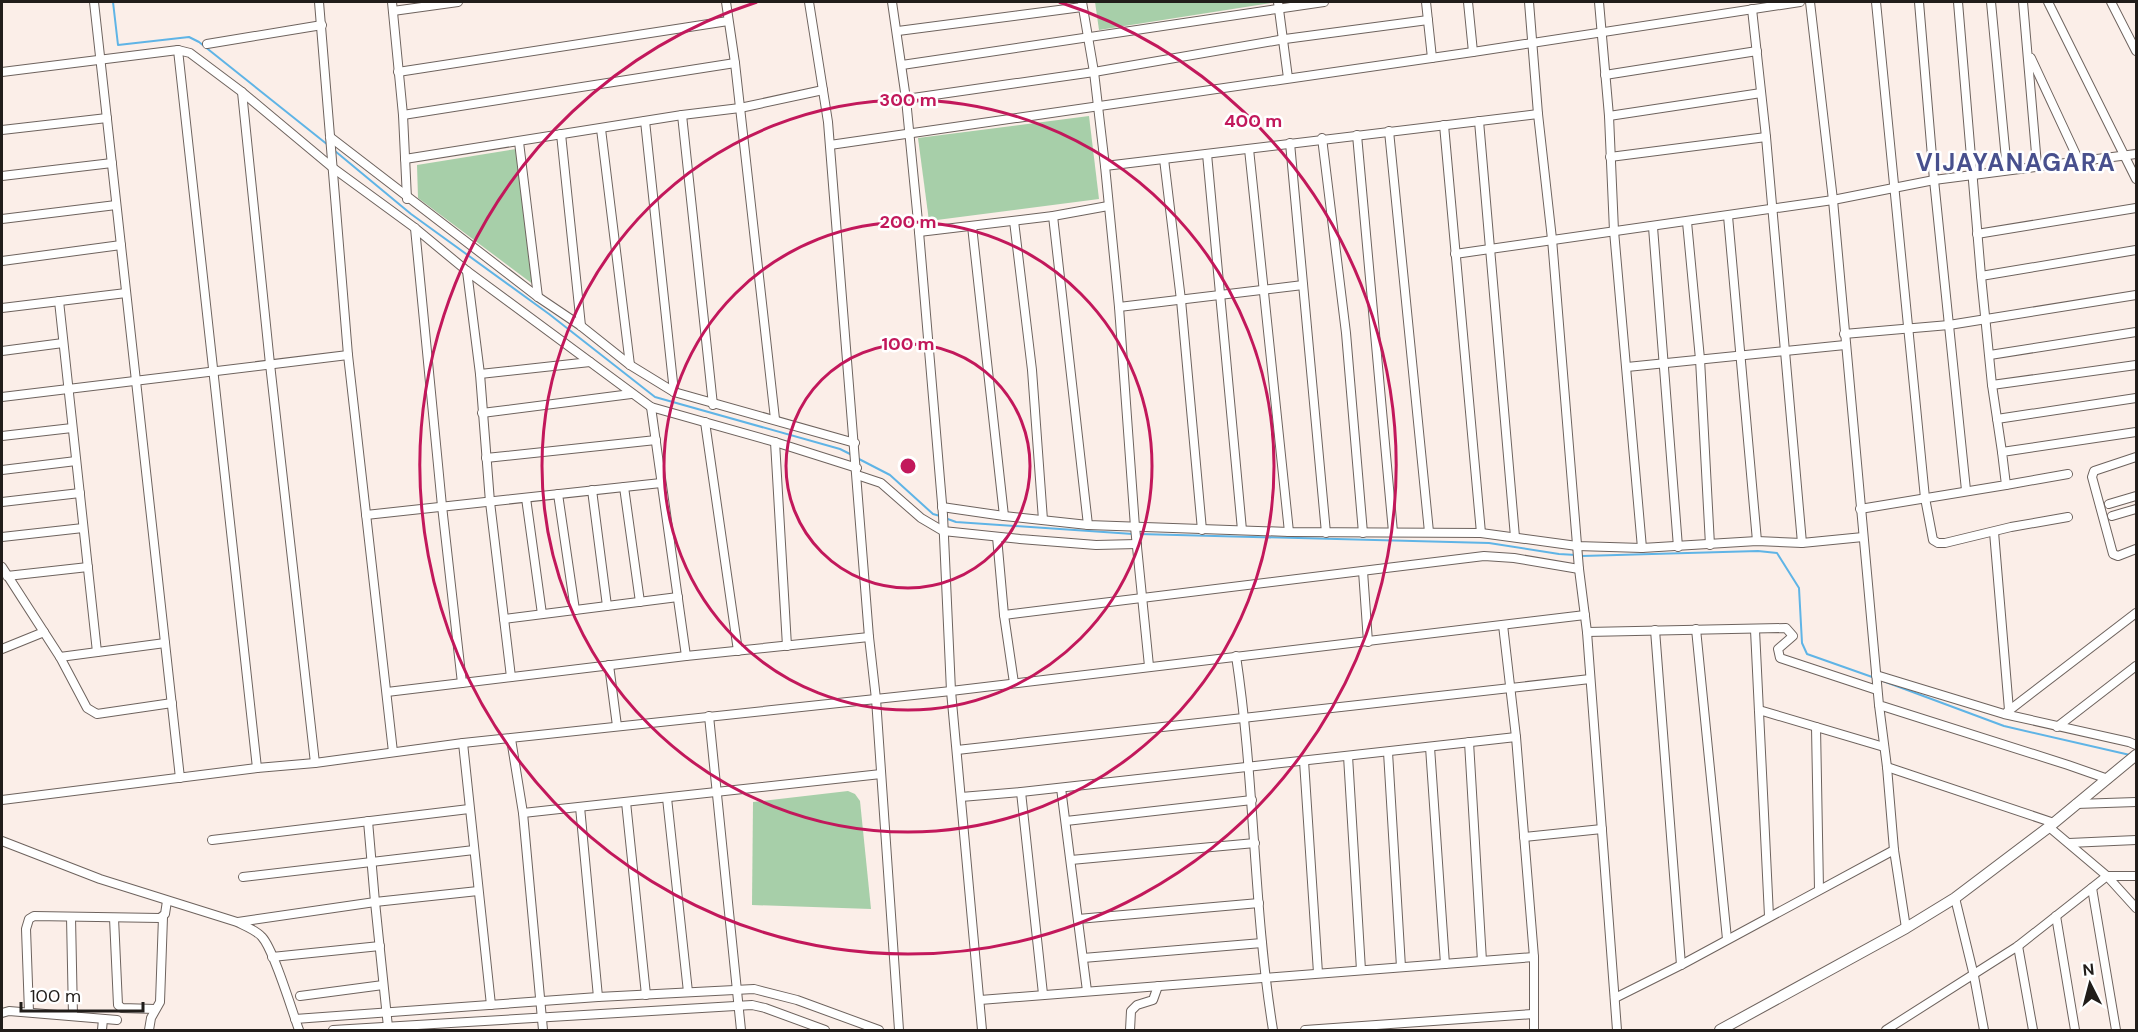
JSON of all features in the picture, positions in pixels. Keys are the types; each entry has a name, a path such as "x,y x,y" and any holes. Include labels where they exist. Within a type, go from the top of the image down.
{"street":[{"path":"94,2 180,778"},
{"path":"319,2 348,355 393,752"},
{"path":"392,2 403,115 407,199"},
{"path":"393,11 458,2"},
{"path":"726,2 735,63 775,419"},
{"path":"809,2 830,145 869,637 876,699 900,1030"},
{"path":"892,2 906,99 919,232 942,511 951,691 982,1030"},
{"path":"902,65 1089,38 1279,5 1324,2"},
{"path":"1426,2 1432,58"},
{"path":"1468,2 1473,52"},
{"path":"1529,2 1579,569 1587,632 1617,1030"},
{"path":"1599,2 1609,116 1614,231 1642,548"},
{"path":"830,145 1800,2"},
{"path":"1810,2 1833,200 1877,690 1887,767 1894,850 1906,928"},
{"path":"1876,2 1931,536 1935,542 1945,543 2068,518"},
{"path":"1919,2 1934,180 1966,490"},
{"path":"1958,2 1980,276 2006,485"},
{"path":"1991,2 2007,170"},
{"path":"2023,2 2037,165"},
{"path":"2049,2 2136,179"},
{"path":"2111,2 2136,51"},
{"path":"898,31 1082,4 1094,72 1105,166 1149,666"},
{"path":"1279,5 1288,78"},
{"path":"1752,9 1766,137 1802,543"},
{"path":"906,99 1094,72 1285,39 1428,20"},
{"path":"398,72 728,21"},
{"path":"207,44 322,25"},
{"path":"178,50 257,768"},
{"path":"2,72 178,50 189,53 242,92 333,168 415,228 467,272 651,407 775,442 857,472 881,483 921,518 943,528 997,537 1096,545 1137,544"},
{"path":"1605,75 1757,51"},
{"path":"2028,51 2079,161"},
{"path":"403,115 735,63"},
{"path":"405,159 682,115 740,108 823,90"},
{"path":"242,92 315,763"},
{"path":"1609,116 1761,93"},
{"path":"1105,166 1322,138 1538,114"},
{"path":"682,115 713,405"},
{"path":"2,130 106,118"},
{"path":"645,121 674,392"},
{"path":"1479,121 1515,537"},
{"path":"1444,125 1481,533"},
{"path":"601,129 630,365"},
{"path":"1389,131 1429,532"},
{"path":"561,135 581,326"},
{"path":"1357,135 1393,532"},
{"path":"1610,157 1766,137"},
{"path":"330,138 407,199 538,297 581,326 630,365 674,392 713,405 775,419 855,443"},
{"path":"1322,138 1346,333 1363,533"},
{"path":"519,142 538,297"},
{"path":"1290,143 1326,533"},
{"path":"1248,149 1289,532"},
{"path":"1207,154 1242,530"},
{"path":"1455,254 1833,200 1934,180 2136,154"},
{"path":"1164,159 1181,300 1202,530"},
{"path":"2,176 112,163"},
{"path":"2,219 116,206"},
{"path":"919,232 1053,216 1108,206"},
{"path":"1977,234 2136,208"},
{"path":"1053,216 1088,525"},
{"path":"1728,216 1757,541"},
{"path":"1014,221 1032,369 1043,520"},
{"path":"1687,222 1700,359 1710,544"},
{"path":"972,226 1004,516"},
{"path":"1653,227 1678,547"},
{"path":"415,228 462,683"},
{"path":"2,261 121,245"},
{"path":"1980,276 2136,250"},
{"path":"467,272 480,374 490,502 511,677"},
{"path":"1119,307 1303,285"},
{"path":"2,308 126,293"},
{"path":"1844,334 1949,324 2136,295"},
{"path":"58,301 97,652"},
{"path":"1990,355 2136,333"},
{"path":"2,351 63,343"},
{"path":"1627,367 1845,345"},
{"path":"2,397 348,355"},
{"path":"480,374 590,362"},
{"path":"1992,385 2136,364"},
{"path":"482,414 631,394"},
{"path":"1997,419 2136,398"},
{"path":"651,407 686,656"},
{"path":"705,422 738,651"},
{"path":"2,436 72,428"},
{"path":"2002,452 2136,432"},
{"path":"486,458 656,440"},
{"path":"775,442 787,646"},
{"path":"2136,458 2094,471 2092,477 2113,554 2118,556 2136,549"},
{"path":"2,470 76,461"},
{"path":"1860,509 2068,474"},
{"path":"366,515 661,483"},
{"path":"624,487 640,602"},
{"path":"592,490 607,606"},
{"path":"2,502 80,493"},
{"path":"558,494 575,610"},
{"path":"2122,513 2114,502 2136,496"},
{"path":"526,498 542,614"},
{"path":"2112,516 2136,509"},
{"path":"942,511 1088,525 1202,530 1481,533 1577,546 1642,548 1757,541 1802,543 1863,537"},
{"path":"2,537 83,528"},
{"path":"1994,532 2007,712"},
{"path":"997,537 1004,615 1014,683"},
{"path":"1004,615 1484,556 1514,558 1579,569"},
{"path":"2,567 60,657 91,712 97,714 172,703"},
{"path":"7,576 88,567"},
{"path":"1363,571 1368,642"},
{"path":"504,619 678,597"},
{"path":"2007,712 2136,613"},
{"path":"2,800 463,743 951,691 1585,615"},
{"path":"1503,625 1516,737 1524,837 1533,957 1534,1030"},
{"path":"1587,632 1786,628 1793,636 1790,641 1778,649 1780,658 1877,690"},
{"path":"1696,629 1727,939"},
{"path":"1655,630 1681,965"},
{"path":"1755,630 1769,916"},
{"path":"2,649 44,632"},
{"path":"387,692 686,656 869,637"},
{"path":"60,657 165,643"},
{"path":"1236,656 1246,718 1265,978 1273,1030"},
{"path":"609,665 617,726"},
{"path":"2057,727 2136,666"},
{"path":"1876,675 2057,727 2136,745"},
{"path":"957,750 1590,679"},
{"path":"1879,705 2108,779"},
{"path":"1759,710 1884,747"},
{"path":"709,716 741,1030"},
{"path":"1816,727 1819,889"},
{"path":"961,797 1061,788 1516,737"},
{"path":"511,739 523,813 543,1030"},
{"path":"1469,742 1482,961"},
{"path":"463,743 491,1005"},
{"path":"1430,747 1445,964"},
{"path":"1388,752 1401,967"},
{"path":"1720,1030 1906,928 1954,898 2051,825 2136,755"},
{"path":"1348,756 1361,970"},
{"path":"1304,761 1318,973"},
{"path":"1887,767 2051,825 2107,876 2136,908"},
{"path":"523,813 881,774"},
{"path":"1061,788 1087,991"},
{"path":"1021,792 1043,994"},
{"path":"667,798 688,992"},
{"path":"1066,821 1252,800"},
{"path":"626,802 646,995"},
{"path":"2076,804 2136,802"},
{"path":"580,807 598,997"},
{"path":"212,840 469,809"},
{"path":"368,821 388,1027"},
{"path":"1524,837 1602,829"},
{"path":"2069,843 2136,840"},
{"path":"2,841 100,879 237,922 262,936 299,1030"},
{"path":"1071,860 1255,843"},
{"path":"243,877 474,850"},
{"path":"1615,998 1894,850"},
{"path":"1886,1030 2018,946 2107,876 2136,876"},
{"path":"2092,888 2116,1030"},
{"path":"237,922 478,891"},
{"path":"1954,898 1974,976 1984,1030"},
{"path":"149,1030 155,1009 160,1002 163,917 167,901"},
{"path":"1078,919 1259,903"},
{"path":"29,1012 26,923 34,916 163,917"},
{"path":"2056,916 2075,1030"},
{"path":"71,917 73,1016"},
{"path":"114,918 118,1005 122,1008 155,1009"},
{"path":"1083,958 1262,943"},
{"path":"272,957 380,945"},
{"path":"2018,946 2033,1030"},
{"path":"980,999 1533,957"},
{"path":"300,996 383,985"},
{"path":"1130,1030 1131,1011 1137,1005 1154,1000 1158,986"},
{"path":"295,1018 737,989 764,990 879,1030"},
{"path":"333,1030 738,1005 765,1008 825,1030"},
{"path":"2,1013 29,1012 117,1020"},
{"path":"1305,1030 1533,1014"},
{"path":"102,1030 103,1019"}],"green space":[{"path":"1095,2 1271,2 1271,3 1099,30"},
{"path":"1089,116 1099,199 929,221 918,138"},
{"path":"516,149 534,285 418,198 417,165"},
{"path":"848,791 855,794 860,801 871,909 752,905 753,802"}],"waterway":[{"path":"113,2 118,45 189,37 199,42 328,145"},
{"path":"335,151 411,214 549,314 655,397 840,449 852,455"},
{"path":"857,458 890,475 933,514 940,516"},
{"path":"945,518 956,522 1133,534"},
{"path":"1139,534 1489,543 1576,555"},
{"path":"1582,556 1758,551 1777,553 1799,588 1802,643 1807,654 1875,678"},
{"path":"1883,681 2004,726 2130,755"}],"district":[{"name":"VIJAYANAGARA","path":"2016,162"}]}
